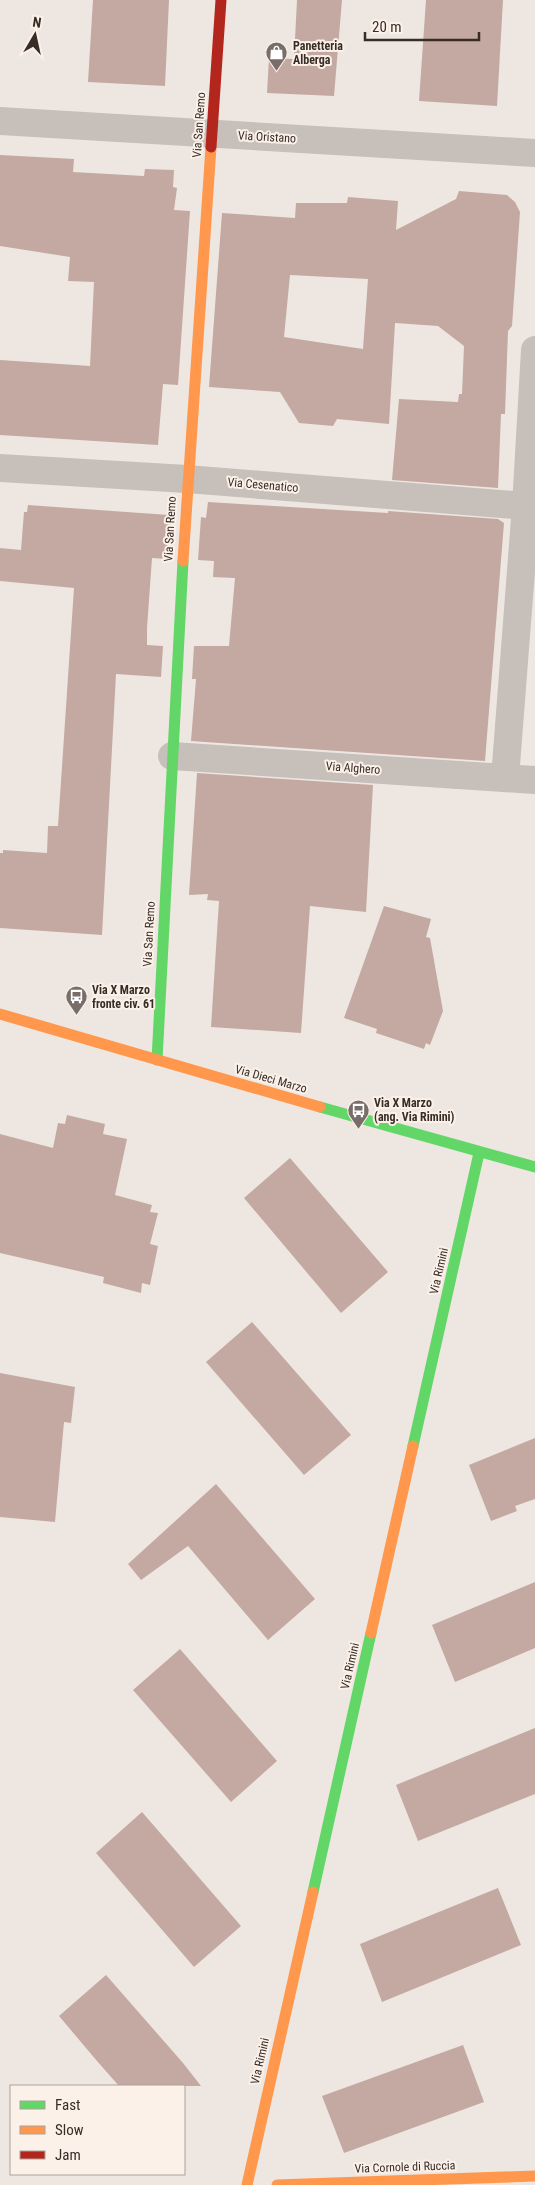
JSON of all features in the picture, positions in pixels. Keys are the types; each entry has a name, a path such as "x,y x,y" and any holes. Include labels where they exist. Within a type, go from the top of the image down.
{"street":[{"name":"Via San Remo","path":"157,1060 187,479 213,134 221,0"},
{"name":"Via Oristano","path":"0,121 535,154"},
{"path":"505,778 526,506 535,350"},
{"name":"Via Cesenatico","path":"0,468 187,479 526,506"},
{"name":"Via Alghero","path":"172,756 535,780"},
{"name":"Via Dieci Marzo","path":"0,1014 479,1153 535,1167"},
{"name":"Via Rimini","path":"247,2185 479,1153"},
{"name":"Via Cornole di Ruccia","path":"277,2185 535,2176"}],"building":[{"path":"93,0 169,0 165,86 88,82"},
{"path":"297,0 342,0 334,96 267,93 269,58 294,59"},
{"path":"426,0 503,0 497,106 419,101"},
{"path":"0,155 74,159 73,172 144,176 145,169 174,170 173,187 177,188 174,210 190,211 178,385 163,384 158,445 0,435 0,360 90,366 94,282 68,281 70,257 0,246"},
{"path":"459,191 507,195 515,202 520,212 512,326 508,331 505,414 501,414 498,488 392,480 399,399 458,402 459,394 462,394 464,346 438,326 395,323 389,424 337,419 333,426 299,423 280,392 209,387 222,213 295,218 296,203 347,203 348,197 398,201 396,230 456,199","holes":["290,275 368,279 363,349 284,337"]},
{"path":"208,502 388,513 388,511 498,519 504,523 485,761 191,741 196,679 192,679 194,646 229,646 235,578 213,577 214,561 198,560 201,517 206,518"},
{"path":"28,505 169,515 167,559 152,558 147,628 147,645 163,646 161,677 116,674 102,935 0,928 0,853 3,853 3,850 47,853 48,826 58,826 74,588 0,581 0,548 21,550 24,512 27,512"},
{"path":"197,773 373,785 366,912 310,906 301,1033 211,1027 219,901 207,900 208,894 189,895"},
{"path":"384,906 431,919 426,937 430,938 443,1011 430,1045 426,1043 424,1049 376,1033 377,1029 344,1018"},
{"path":"67,1115 105,1124 103,1134 127,1139 115,1195 152,1205 150,1212 158,1213 150,1244 158,1246 150,1285 142,1283 141,1293 103,1283 104,1277 0,1253 0,1134 53,1148 58,1123 65,1124"},
{"path":"290,1158 388,1272 341,1313 244,1198"},
{"path":"252,1322 351,1435 304,1475 206,1362"},
{"path":"0,1373 75,1387 71,1423 64,1422 55,1522 0,1517"},
{"path":"535,1438 535,1499 515,1506 517,1511 491,1521 469,1465"},
{"path":"216,1484 315,1599 268,1640 188,1546 141,1580 128,1564"},
{"path":"535,1582 535,1648 455,1682 432,1625"},
{"path":"180,1649 277,1761 231,1802 133,1690"},
{"path":"535,1728 535,1794 418,1841 396,1785"},
{"path":"142,1812 241,1926 194,1967 96,1853"},
{"path":"498,1888 521,1945 382,2002 360,1944"},
{"path":"106,1975 201,2086 118,2085 59,2016"},
{"path":"463,2045 484,2102 344,2153 322,2096"}],"traffic: fast":[{"path":"157,1060 183,561"},
{"path":"320,1107 535,1167"},
{"path":"413,1446 479,1153"},
{"path":"313,1892 371,1633"}],"traffic: slow":[{"path":"183,561 211,147"},
{"path":"0,1014 320,1107"},
{"path":"371,1633 413,1446"},
{"path":"247,2185 313,1892"},
{"path":"277,2185 535,2176"}],"traffic: jam":[{"path":"211,147 221,0"}],"place":[{"name":"Panetteria Alberga","path":"277,72"},
{"name":"Via X Marzo fronte civ. 61","path":"76,1016"},
{"name":"Via X Marzo (ang. Via Rimini)","path":"358,1129"}]}
